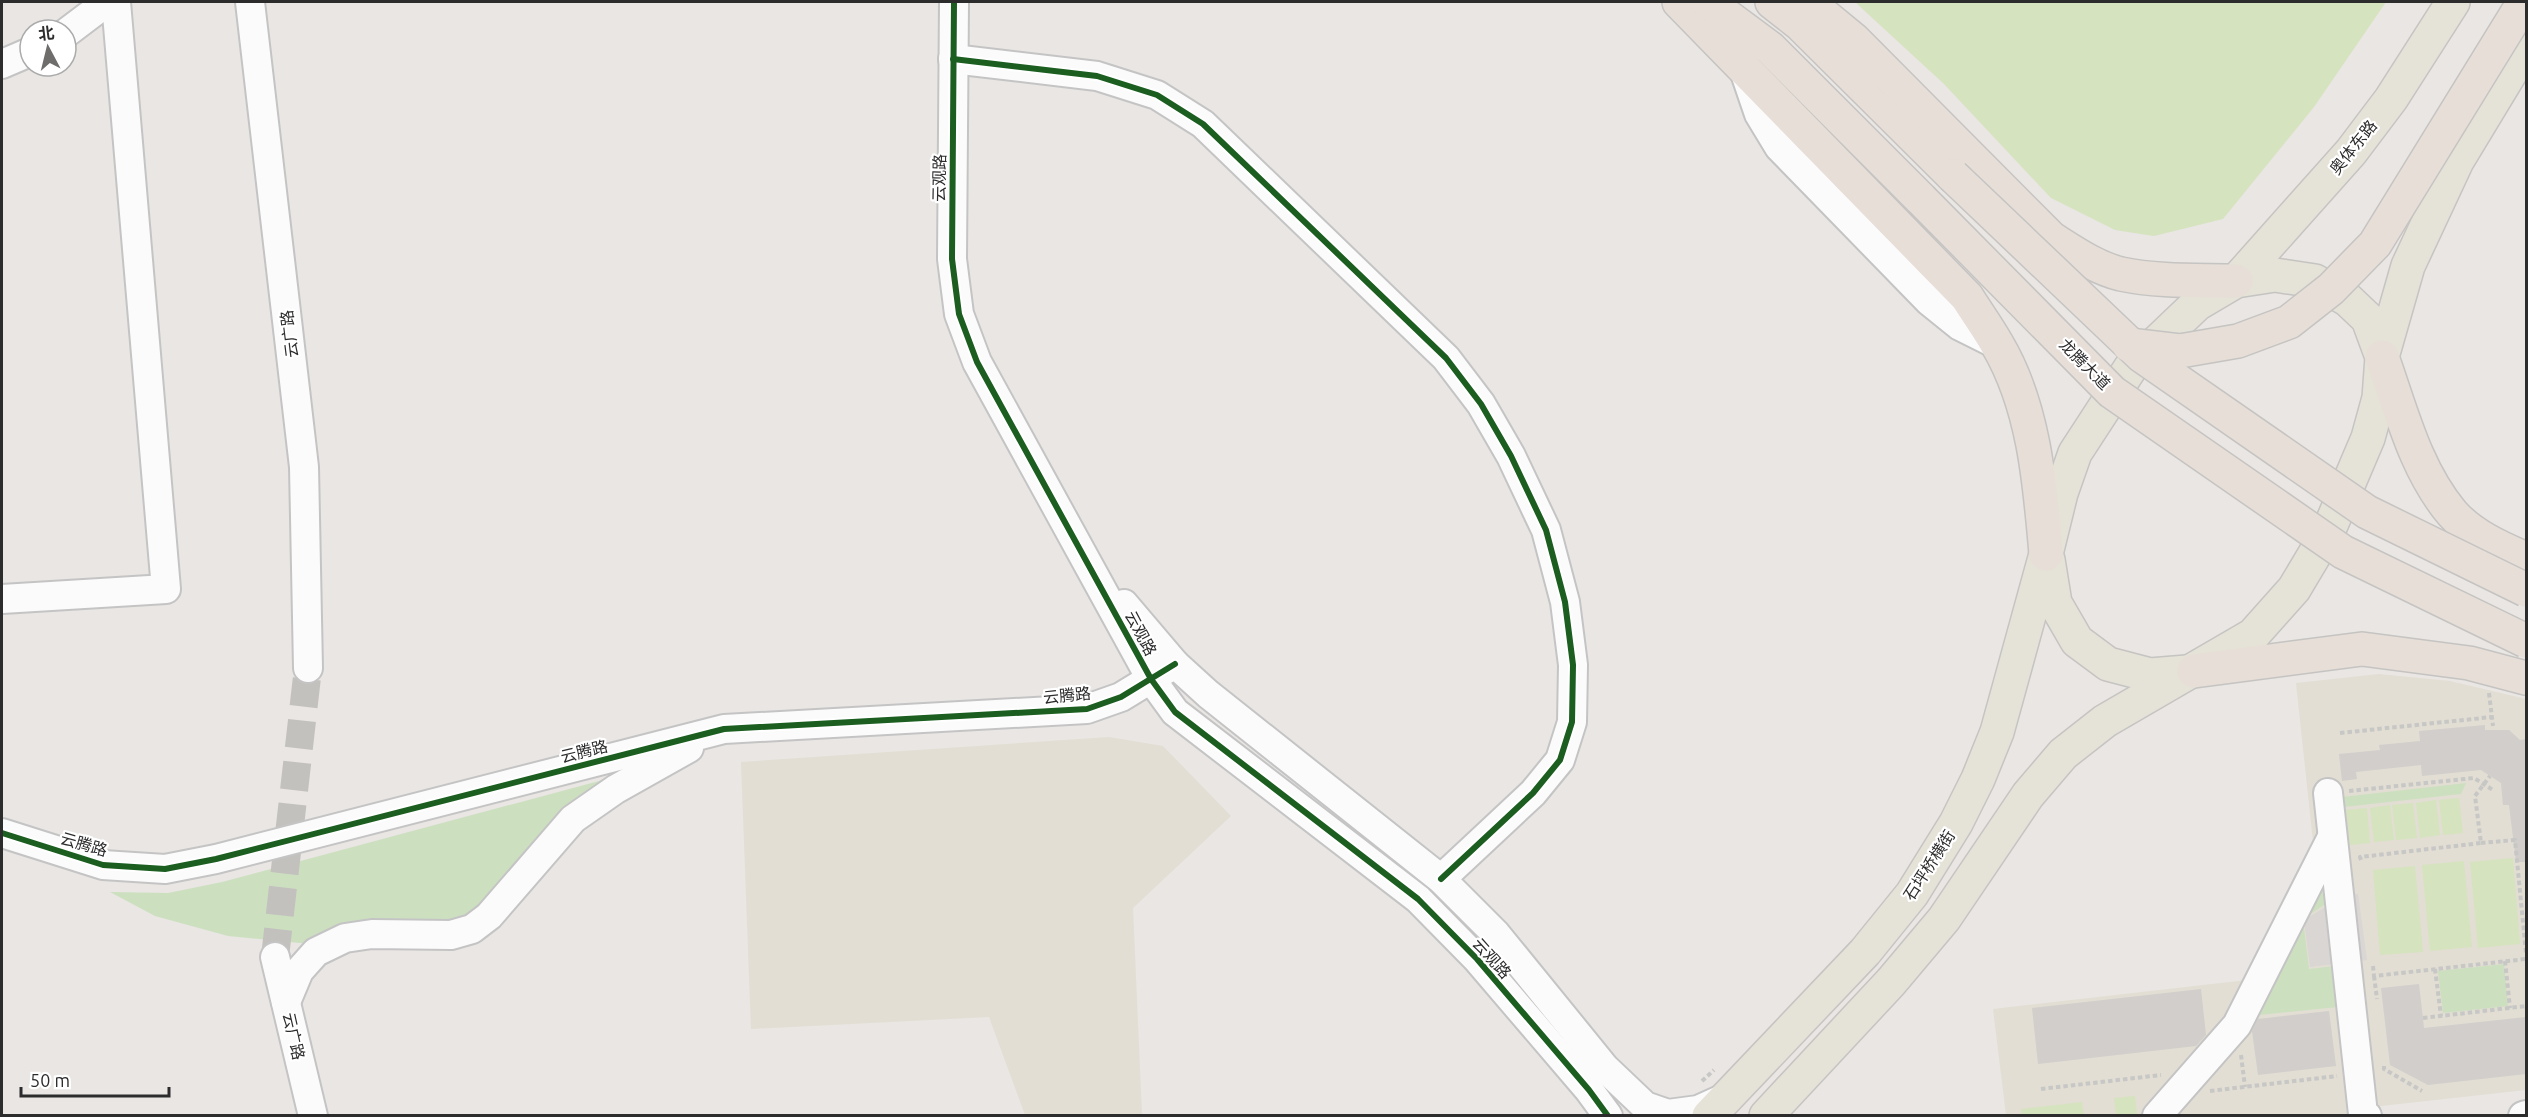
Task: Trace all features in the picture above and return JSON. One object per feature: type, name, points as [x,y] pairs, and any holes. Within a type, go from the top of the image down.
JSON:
[{"type":"highway","points":[[1678,2],[1967,297],[1998,345],[2019,392],[2040,475],[2046,554]]},
{"type":"highway","name":"龙腾大道","points":[[1708,2],[1770,48],[2112,392],[2343,552],[2526,641]]},
{"type":"highway","points":[[1773,2],[1800,24],[1953,176],[2142,356],[2367,512],[2526,590]]},
{"type":"highway","points":[[1808,2],[1854,40],[2052,238],[2084,260],[2119,273],[2157,279],[2236,281]]},
{"type":"highway","points":[[2041,320],[2094,340],[2180,351],[2238,341],[2289,322],[2331,290],[2375,244],[2524,2]]},
{"type":"highway","points":[[2382,357],[2415,450],[2431,483],[2453,514],[2478,535],[2526,559]]},
{"type":"highway","points":[[2194,671],[2362,649],[2469,663],[2526,678]]},
{"type":"main road","name":"奥体东路","points":[[2236,281],[2351,152],[2391,99],[2453,2]]},
{"type":"main road","points":[[1766,1116],[1891,982],[1944,919],[2028,795],[2063,754],[2105,720],[2194,671],[2253,635],[2294,589],[2328,532],[2368,438],[2379,398],[2382,357],[2408,266],[2457,161],[2526,47]]},
{"type":"main road","points":[[2236,281],[2275,275],[2315,281],[2348,300],[2368,319],[2382,357]]},
{"type":"main road","name":"石坪桥横街","points":[[1718,1094],[1865,952],[1912,894],[1956,823],[1978,779],[1997,732],[2061,493],[2075,453],[2131,367],[2197,304],[2236,281]]},
{"type":"main road","points":[[2046,554],[2055,603],[2077,641],[2108,664],[2150,675],[2194,671]]},
{"type":"street","points":[[78,24],[107,2]]},
{"type":"street","points":[[2,599],[166,590],[116,2]]},
{"type":"street","name":"云广路","points":[[250,2],[304,467],[308,668]]},
{"type":"street","name":"云观路","points":[[954,2],[952,259],[959,314],[977,362],[1151,679],[1175,712],[1418,899],[1476,959],[1589,1089],[1608,1116]]},
{"type":"street","points":[[2,64],[18,57]]},
{"type":"street","points":[[953,59],[1097,76],[1157,95],[1203,124],[1446,358],[1481,404],[1511,456],[1546,530],[1565,602],[1573,665],[1572,722],[1560,760],[1533,793],[1441,879]]},
{"type":"street","name":"云观路","points":[[1088,562],[1175,664],[1208,694],[1441,879],[1496,934],[1643,1111],[1668,1114],[1698,1110],[1718,1094]]},
{"type":"street","name":"云腾路","points":[[2,833],[104,865],[165,869],[228,856],[724,729],[1087,709],[1121,697],[1175,664]]},
{"type":"street","points":[[286,1002],[299,971],[316,952],[345,938],[372,934],[451,935],[472,929],[489,916],[573,819],[616,789],[724,729]]},
{"type":"street","points":[[2328,793],[2363,1114],[2367,1116]]},
{"type":"street","points":[[2157,1116],[2194,1071],[2237,1025],[2332,837]]},
{"type":"street","name":"云广路","points":[[275,957],[313,1116]]},
{"type":"path","points":[[2488,683],[2493,726]]},
{"type":"path","points":[[2340,733],[2492,717]]},
{"type":"path","points":[[2481,843],[2475,796],[2490,776]]},
{"type":"path","points":[[2328,793],[2474,778],[2493,790]]},
{"type":"path","points":[[2361,867],[2360,857],[2515,840],[2526,953]]},
{"type":"path","points":[[2372,957],[2377,999]]},
{"type":"path","points":[[2374,976],[2526,959]]},
{"type":"path","points":[[2505,962],[2510,1008]]},
{"type":"path","points":[[2435,969],[2441,1016]]},
{"type":"path","points":[[2423,1018],[2526,1006]]},
{"type":"path","points":[[2383,1058],[2384,1069],[2422,1090]]},
{"type":"path","points":[[2041,1089],[2194,1071]]},
{"type":"path","points":[[2245,1087],[2359,1074]]},
{"type":"path","points":[[1697,1086],[1718,1094]]},
{"type":"shaded area","points":[[2379,674],[2450,681],[2526,699],[2526,1090],[2354,1109],[2354,1116],[2006,1115],[1993,1009],[2256,979],[2315,860],[2296,683]]},
{"type":"shaded area","points":[[1109,737],[1163,746],[1231,816],[1133,908],[1142,1115],[1025,1115],[989,1017],[751,1029],[741,762]]},
{"type":"shaded area","points":[[2358,894],[2367,960],[2310,967],[2304,920],[2344,896]]},
{"type":"green space","points":[[1855,2],[2386,2],[2314,107],[2223,219],[2154,236],[2115,230],[2051,198],[1944,84]]},
{"type":"green space","points":[[614,777],[468,917],[449,922],[310,944],[228,936],[155,916],[110,892],[168,893],[222,882]]},
{"type":"green space","points":[[2466,783],[2461,794],[2344,807],[2352,883],[2343,884],[2333,798]]},
{"type":"green space","points":[[2459,798],[2463,833],[2443,835],[2439,800]]},
{"type":"green space","points":[[2436,800],[2440,835],[2420,838],[2416,803]]},
{"type":"green space","points":[[2413,803],[2417,838],[2396,840],[2392,805]]},
{"type":"green space","points":[[2390,805],[2394,840],[2374,842],[2370,808]]},
{"type":"green space","points":[[2367,808],[2370,843],[2350,845],[2346,810]]},
{"type":"green space","points":[[2331,852],[2336,897],[2303,919],[2309,969],[2343,965],[2348,1006],[2250,1016]]},
{"type":"green space","points":[[2513,858],[2520,944],[2478,948],[2470,862]]},
{"type":"green space","points":[[2464,861],[2472,947],[2430,951],[2422,865]]},
{"type":"green space","points":[[2415,866],[2423,952],[2380,955],[2373,870]]},
{"type":"green space","points":[[2504,964],[2508,1006],[2443,1013],[2438,971]]},
{"type":"green space","points":[[2135,1096],[2137,1115],[2116,1115],[2114,1098]]},
{"type":"green space","points":[[2082,1102],[2084,1115],[2022,1115],[2021,1109]]},
{"type":"building","points":[[2485,725],[2485,730],[2509,730],[2520,740],[2526,739],[2526,862],[2516,862],[2509,805],[2503,805],[2501,783],[2481,770],[2422,776],[2421,765],[2356,772],[2357,779],[2342,781],[2339,754],[2380,750],[2379,745],[2420,741],[2419,731]]},
{"type":"building","points":[[2419,984],[2424,1028],[2526,1017],[2526,1074],[2428,1085],[2390,1065],[2381,988]]},
{"type":"building","points":[[2201,989],[2206,1035],[2196,1046],[2038,1064],[2032,1008]]},
{"type":"building","points":[[2329,1011],[2336,1066],[2258,1075],[2252,1031],[2258,1019]]},
{"type":"tunnel","points":[[275,957],[308,668]]},
{"type":"cycle path","points":[[954,2],[952,259],[959,314],[977,362],[1151,679],[1175,712],[1418,899],[1477,959],[1589,1090],[1608,1116]]},
{"type":"cycle path","points":[[953,59],[1097,76],[1157,95],[1203,124],[1446,358],[1481,404],[1511,456],[1546,530],[1565,602],[1573,665],[1572,722],[1560,760],[1533,793],[1441,879]]},
{"type":"cycle path","points":[[2,833],[103,865],[165,869],[216,859],[724,729],[1087,709],[1121,697],[1175,664]]}]
